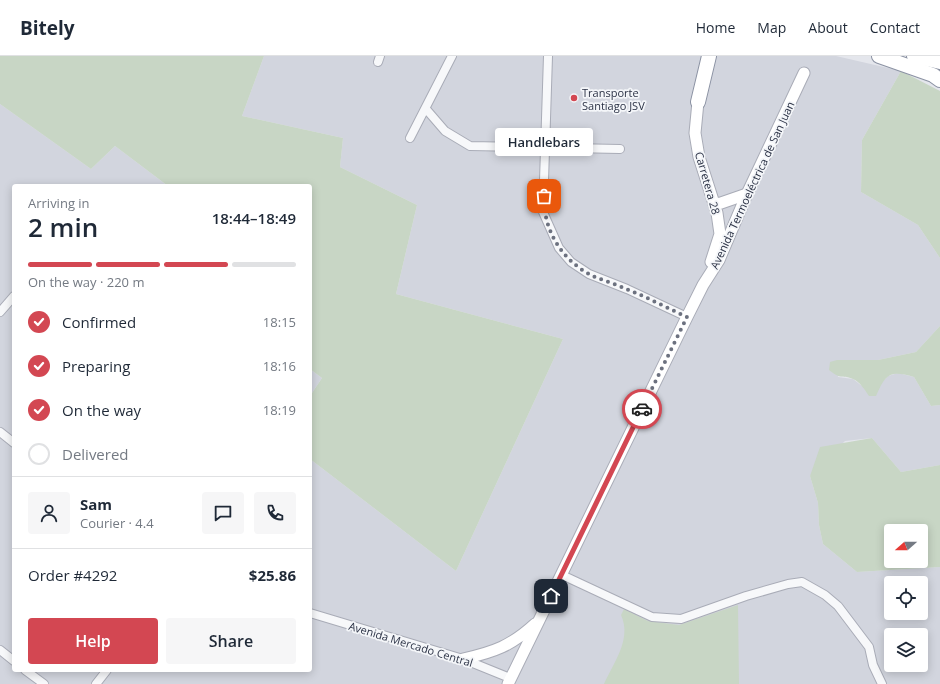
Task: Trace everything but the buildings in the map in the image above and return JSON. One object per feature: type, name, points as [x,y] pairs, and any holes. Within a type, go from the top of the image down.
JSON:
[{"type":"highway","points":[[698,102],[709,56]]},
{"type":"highway","points":[[879,56],[933,75],[940,80]]},
{"type":"highway","points":[[914,56],[940,62]]},
{"type":"street","points":[[410,138],[452,56]]},
{"type":"street","points":[[548,56],[543,212],[559,248],[571,262],[589,274],[687,317]]},
{"type":"street","name":"Avenida Termoeléctrica de San Juan","points":[[509,681],[687,317],[703,285],[719,260],[747,194],[804,73]]},
{"type":"street","name":"Carretera 28","points":[[698,102],[695,133],[699,157],[714,204],[720,234],[703,285]]},
{"type":"street","points":[[426,109],[445,131],[470,146],[620,149]]},
{"type":"street","points":[[714,204],[732,200],[747,194]]},
{"type":"street","points":[[0,312],[12,298]]},
{"type":"street","points":[[0,432],[12,441]]},
{"type":"street","points":[[562,575],[652,618],[681,619],[746,596],[788,584],[802,582],[825,595],[838,606],[870,647],[873,665],[882,684]]},
{"type":"street","name":"Avenida Mercado Central","points":[[312,614],[463,658],[509,681]]},
{"type":"street","points":[[463,658],[490,653],[505,647],[520,638],[541,618]]},
{"type":"street","points":[[0,650],[12,659]]},
{"type":"street","points":[[29,672],[44,684]]},
{"type":"street","points":[[96,684],[105,672]]},
{"type":"shaded area","points":[[264,56],[836,56],[901,71],[862,140],[861,192],[918,225],[940,258],[940,326],[916,352],[878,360],[837,360],[838,377],[853,379],[862,386],[882,382],[888,376],[898,373],[914,377],[931,406],[940,405],[940,465],[901,472],[872,438],[845,441],[810,476],[818,503],[819,525],[823,544],[857,572],[940,567],[940,684],[0,684],[0,104],[91,169],[115,146],[165,184],[12,184],[12,672],[312,672],[312,461],[456,571],[563,339],[396,294],[417,205],[340,167],[343,138],[242,116]]},
{"type":"shaded area","points":[[312,370],[322,378],[312,393]]},
{"type":"green space","points":[[0,56],[264,56],[242,116],[343,138],[340,167],[417,205],[396,294],[563,339],[456,571],[312,461],[312,393],[322,378],[312,370],[312,184],[165,184],[115,146],[91,169],[0,104]]},
{"type":"green space","points":[[901,71],[940,91],[940,258],[918,225],[861,192],[862,140]]},
{"type":"green space","points":[[940,326],[940,405],[931,406],[914,377],[899,374],[889,376],[886,378],[876,396],[869,396],[856,380],[837,375],[829,370],[830,362],[837,360],[878,360],[916,352]]},
{"type":"green space","points":[[872,438],[901,472],[940,465],[940,567],[928,568],[928,524],[884,524],[884,568],[923,568],[857,572],[823,544],[819,525],[818,503],[810,476],[820,447]]},
{"type":"green space","points":[[738,605],[739,684],[604,684],[617,659],[623,642],[624,624],[621,615],[624,609],[648,621],[679,625]]},
{"type":"way so far","points":[[544,196],[543,212],[549,228],[559,248],[571,262],[589,274],[687,317],[642,409]]},
{"type":"place","name":"Transporte Santiago JSV","points":[[574,98]]},
{"type":"place","name":"Handlebars","points":[[544,196]]},
{"type":"route","points":[[551,596],[642,409]]}]
